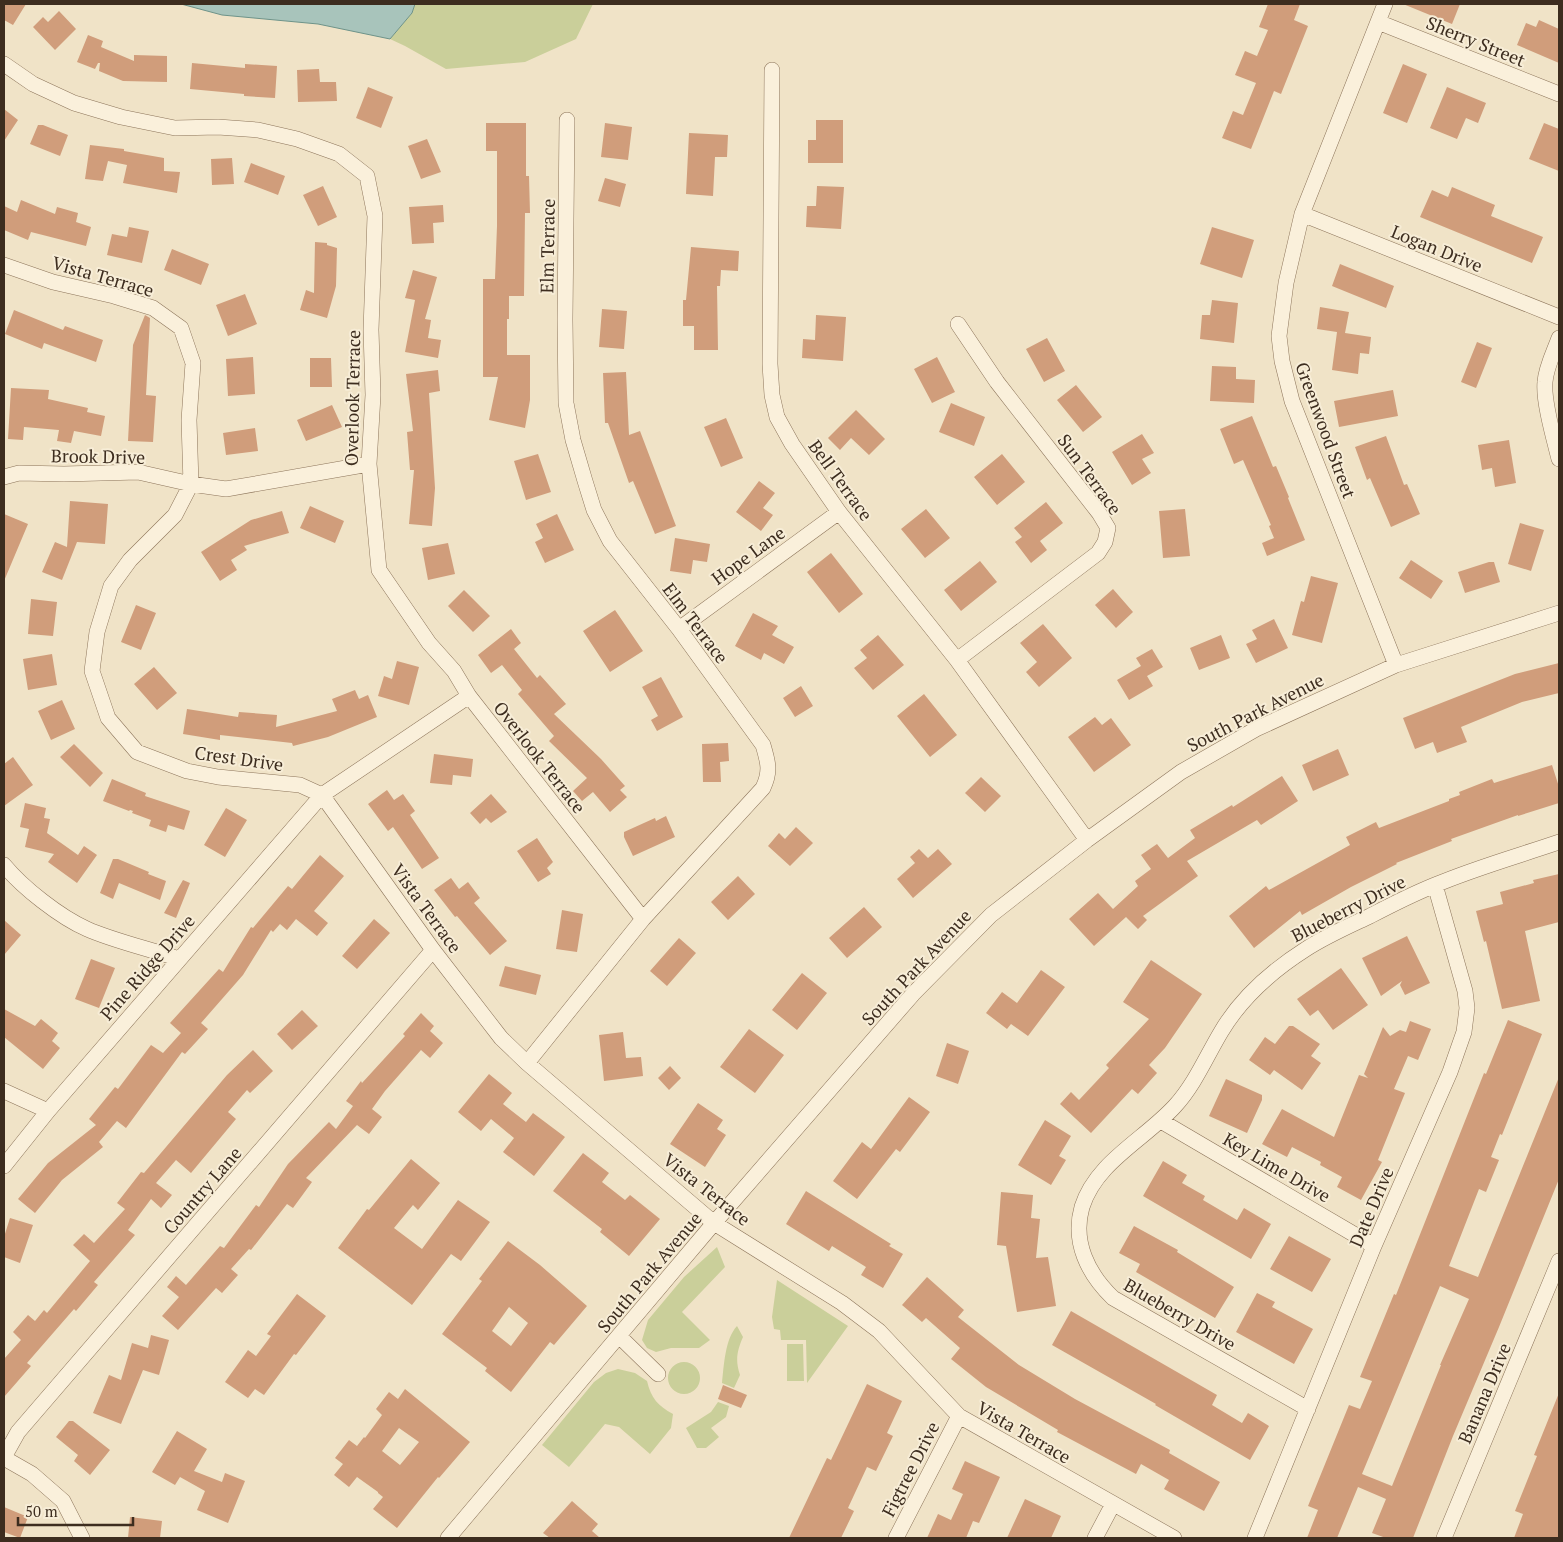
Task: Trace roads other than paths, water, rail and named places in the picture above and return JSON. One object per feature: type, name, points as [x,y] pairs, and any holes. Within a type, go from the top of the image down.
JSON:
[{"type":"street","name":"Greenwood Street","points":[[1386,4],[1302,214],[1282,309],[1279,336],[1282,361],[1292,401],[1396,665]]},
{"type":"street","name":"Sherry Street","points":[[1378,22],[1559,94]]},
{"type":"street","name":"Overlook Terrace","points":[[4,64],[33,84],[74,103],[120,117],[175,128],[218,127],[258,130],[297,139],[339,154],[367,176],[375,216],[371,330],[373,395],[369,464],[379,570],[429,643],[454,671],[469,696],[643,919]]},
{"type":"street","name":"Bell Terrace","points":[[772,70],[770,354],[772,395],[777,417],[792,444],[839,512],[957,660],[1087,840]]},
{"type":"street","name":"Elm Terrace","points":[[527,1063],[643,919],[763,788],[768,776],[768,760],[763,745],[679,629],[610,540],[594,510],[573,440],[566,403],[567,120]]},
{"type":"street","name":"Logan Drive","points":[[1302,214],[1559,317]]},
{"type":"street","name":"Vista Terrace","points":[[4,265],[53,282],[114,296],[153,308],[181,328],[193,363],[189,420],[191,484]]},
{"type":"street","name":"Sun Terrace","points":[[957,660],[1098,553],[1105,542],[1108,528],[1099,513],[997,382],[958,324]]},
{"type":"street","points":[[1559,338],[1546,373],[1544,385],[1559,459]]},
{"type":"street","points":[[191,484],[226,489],[369,464]]},
{"type":"street","name":"Brook Drive","points":[[4,477],[19,473],[138,472],[191,484]]},
{"type":"street","name":"Crest Drive","points":[[191,484],[174,515],[130,560],[110,586],[97,632],[92,671],[108,718],[137,752],[188,771],[218,777],[300,785],[322,795]]},
{"type":"street","name":"Hope Lane","points":[[679,629],[839,512]]},
{"type":"street","name":"South Park Avenue","points":[[448,1538],[714,1223],[913,994],[990,916],[1087,840],[1180,772],[1256,729],[1396,665],[1559,613]]},
{"type":"street","points":[[322,795],[469,696]]},
{"type":"street","name":"Vista Terrace","points":[[322,795],[433,950],[501,1038],[527,1063],[714,1223],[842,1303],[879,1331],[958,1416],[1174,1538]]},
{"type":"street","name":"Pine Ridge Drive","points":[[4,1166],[48,1111],[322,795]]},
{"type":"street","name":"Blueberry Drive","points":[[1308,1409],[1125,1306],[1102,1288],[1089,1267],[1078,1234],[1082,1208],[1090,1186],[1108,1165],[1161,1121],[1176,1104],[1192,1084],[1231,1018],[1255,990],[1277,970],[1308,947],[1435,885],[1559,842]]},
{"type":"street","points":[[4,865],[48,906],[86,928],[179,959]]},
{"type":"street","name":"Date Drive","points":[[1254,1538],[1374,1246],[1450,1072],[1464,1032],[1467,1008],[1465,991],[1435,885]]},
{"type":"street","name":"Country Lane","points":[[4,1458],[18,1432],[433,950]]},
{"type":"street","points":[[4,1091],[48,1111]]},
{"type":"street","name":"Key Lime Drive","points":[[1161,1121],[1374,1246]]},
{"type":"street","name":"Banana Drive","points":[[1444,1538],[1559,1261]]},
{"type":"street","points":[[619,1336],[658,1374]]},
{"type":"street","name":"Figtree Drive","points":[[896,1538],[958,1416]]},
{"type":"street","points":[[4,1458],[32,1474],[63,1501],[82,1538]]},
{"type":"street","points":[[1095,1538],[1113,1504]]},
{"type":"water","points":[[181,4],[415,4],[412,13],[390,39],[318,24],[222,15]]}]
